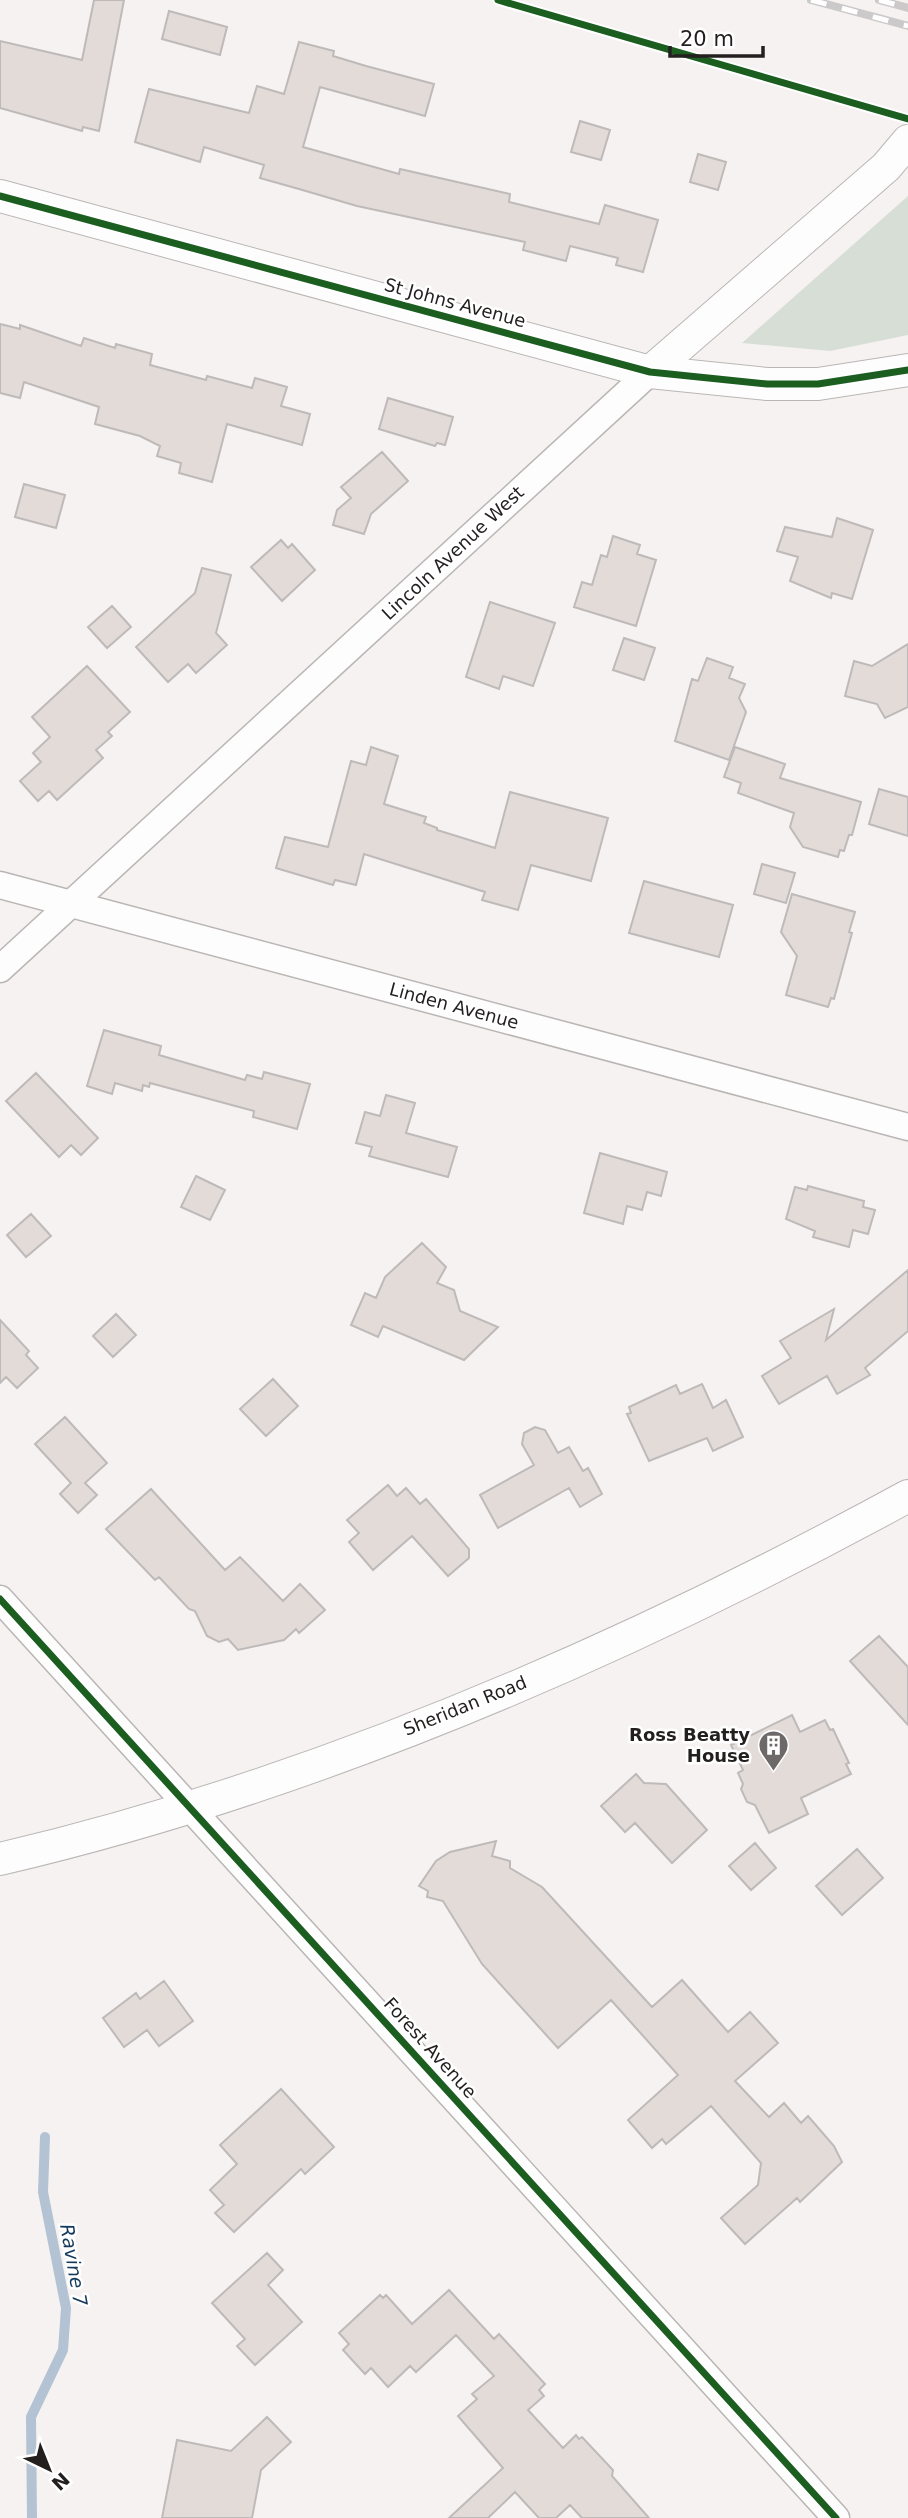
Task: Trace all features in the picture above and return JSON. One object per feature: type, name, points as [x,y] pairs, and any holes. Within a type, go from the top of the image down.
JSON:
[{"type":"street","name":"Lincoln Avenue West","points":[[0,969],[650,372],[886,167],[908,141]]},
{"type":"street","name":"St Johns Avenue","points":[[0,196],[650,372],[766,384],[818,384],[908,370]]},
{"type":"street","name":"Linden Avenue","points":[[0,885],[908,1127]]},
{"type":"street","name":"Sheridan Road","points":[[0,1859],[191,1808],[395,1734],[569,1664],[690,1610],[908,1496]]},
{"type":"street","name":"Forest Avenue","points":[[0,1599],[836,2518]]},
{"type":"shaded area","points":[[908,196],[908,335],[830,351],[742,343]]},
{"type":"building","points":[[94,0],[124,0],[99,131],[83,127],[82,131],[0,108],[0,41],[82,60]]},
{"type":"building","points":[[169,11],[227,27],[220,55],[162,39]]},
{"type":"building","points":[[299,42],[334,51],[333,56],[434,84],[425,116],[320,87],[303,147],[399,174],[400,169],[510,194],[509,202],[599,224],[605,205],[658,220],[643,272],[616,265],[618,258],[570,246],[566,261],[523,250],[525,242],[357,206],[260,178],[264,165],[204,147],[200,162],[135,142],[149,89],[249,113],[257,86],[284,94]]},
{"type":"building","points":[[580,121],[610,130],[601,160],[571,152]]},
{"type":"building","points":[[698,154],[726,162],[718,190],[690,182]]},
{"type":"building","points":[[0,324],[20,329],[20,325],[81,346],[84,338],[115,348],[116,344],[152,354],[150,365],[206,380],[207,376],[252,388],[255,378],[287,387],[281,406],[310,414],[302,445],[227,424],[212,482],[179,473],[181,463],[157,456],[160,446],[140,436],[95,424],[99,407],[24,382],[20,398],[0,393]]},
{"type":"building","points":[[388,398],[453,417],[445,445],[437,443],[435,446],[379,429]]},
{"type":"building","points":[[382,452],[408,481],[371,514],[364,534],[333,525],[337,510],[351,498],[341,487]]},
{"type":"building","points":[[24,484],[65,495],[56,528],[15,517]]},
{"type":"building","points":[[837,518],[873,530],[852,599],[832,593],[831,598],[790,581],[798,557],[777,551],[785,527],[832,537]]},
{"type":"building","points":[[613,536],[640,545],[637,554],[656,560],[636,626],[574,607],[582,582],[592,585],[601,555],[607,557]]},
{"type":"building","points":[[281,540],[288,548],[292,544],[315,570],[282,601],[251,567]]},
{"type":"building","points":[[202,568],[231,575],[216,633],[227,645],[196,673],[188,664],[168,682],[136,647],[195,593]]},
{"type":"building","points":[[490,602],[555,623],[533,686],[503,676],[499,689],[466,677]]},
{"type":"building","points":[[112,606],[131,627],[107,648],[88,627]]},
{"type":"building","points":[[624,638],[655,648],[644,680],[613,670]]},
{"type":"building","points":[[908,644],[908,707],[885,718],[877,704],[845,696],[854,661],[872,666]]},
{"type":"building","points":[[707,658],[733,667],[729,678],[745,684],[739,698],[746,712],[729,760],[675,741],[692,679],[698,681]]},
{"type":"building","points":[[87,666],[130,712],[108,732],[112,736],[96,750],[103,758],[57,800],[49,791],[38,801],[20,781],[41,762],[33,753],[50,737],[32,717]]},
{"type":"building","points":[[371,747],[398,756],[384,804],[426,817],[424,823],[437,830],[495,848],[510,792],[608,818],[591,881],[531,865],[518,910],[482,900],[485,892],[364,854],[356,885],[335,880],[333,885],[276,868],[285,837],[328,847],[351,761],[366,765]]},
{"type":"building","points":[[735,747],[785,764],[780,778],[861,802],[852,835],[849,835],[844,851],[840,850],[838,857],[803,847],[790,827],[794,813],[738,793],[741,783],[724,777]]},
{"type":"building","points":[[879,789],[908,797],[908,836],[869,824]]},
{"type":"building","points":[[762,864],[795,873],[786,903],[754,894]]},
{"type":"building","points":[[644,881],[733,905],[719,957],[629,933]]},
{"type":"building","points":[[792,894],[855,912],[834,999],[831,998],[828,1007],[786,995],[797,956],[781,932]]},
{"type":"building","points":[[104,1030],[161,1046],[159,1055],[245,1080],[247,1075],[262,1079],[264,1072],[310,1084],[297,1129],[253,1117],[254,1111],[150,1083],[149,1087],[143,1085],[142,1091],[115,1083],[112,1094],[87,1086]]},
{"type":"building","points":[[36,1073],[98,1138],[81,1155],[71,1145],[59,1157],[6,1101]]},
{"type":"building","points":[[386,1095],[415,1103],[406,1133],[457,1147],[448,1177],[369,1156],[372,1147],[356,1143],[365,1112],[380,1116]]},
{"type":"building","points":[[600,1153],[667,1172],[661,1196],[647,1192],[642,1210],[627,1206],[623,1224],[584,1213]]},
{"type":"building","points":[[196,1176],[225,1190],[210,1220],[181,1207]]},
{"type":"building","points":[[808,1186],[864,1201],[863,1207],[875,1210],[868,1234],[853,1230],[849,1247],[813,1237],[815,1231],[786,1219],[795,1187],[807,1190]]},
{"type":"building","points":[[31,1214],[51,1236],[26,1257],[7,1235]]},
{"type":"building","points":[[422,1243],[446,1267],[437,1283],[454,1290],[460,1311],[498,1327],[464,1360],[383,1326],[378,1337],[351,1325],[365,1293],[376,1298],[385,1277]]},
{"type":"building","points":[[908,1270],[908,1331],[865,1368],[870,1375],[837,1394],[827,1376],[779,1404],[762,1376],[791,1358],[780,1341],[834,1309],[826,1340]]},
{"type":"building","points":[[116,1314],[136,1335],[113,1357],[93,1336]]},
{"type":"building","points":[[0,1320],[29,1351],[26,1355],[38,1368],[17,1388],[6,1377],[0,1383]]},
{"type":"building","points":[[273,1379],[298,1406],[266,1436],[240,1409]]},
{"type":"building","points":[[702,1384],[713,1408],[726,1400],[743,1437],[713,1451],[707,1438],[649,1461],[627,1414],[631,1413],[629,1407],[676,1385],[680,1394]]},
{"type":"building","points":[[65,1417],[107,1463],[85,1483],[97,1495],[78,1513],[60,1494],[71,1483],[35,1444]]},
{"type":"building","points":[[535,1427],[545,1430],[558,1453],[569,1447],[583,1471],[588,1468],[602,1494],[580,1507],[569,1488],[498,1528],[480,1495],[534,1465],[522,1444],[524,1433]]},
{"type":"building","points":[[388,1485],[397,1496],[406,1488],[420,1504],[426,1499],[469,1549],[469,1558],[448,1576],[412,1536],[373,1570],[349,1542],[359,1533],[347,1520]]},
{"type":"building","points":[[151,1489],[225,1570],[240,1557],[283,1601],[300,1584],[325,1610],[299,1633],[296,1629],[284,1640],[238,1650],[228,1639],[219,1642],[207,1636],[195,1611],[189,1609],[159,1577],[155,1580],[106,1529]]},
{"type":"building","points":[[879,1636],[908,1667],[908,1725],[850,1661]]},
{"type":"building","name":"Ross Beatty House","points":[[792,1715],[800,1732],[825,1720],[830,1730],[833,1729],[849,1763],[846,1764],[851,1774],[801,1798],[808,1814],[769,1833],[755,1805],[747,1802],[741,1789],[743,1784],[738,1773],[743,1770],[731,1745]]},
{"type":"building","points":[[636,1774],[644,1783],[666,1784],[707,1830],[672,1863],[635,1823],[625,1832],[601,1806]]},
{"type":"building","points":[[496,1841],[492,1856],[510,1861],[510,1868],[542,1887],[652,2007],[682,1980],[728,2032],[750,2012],[778,2043],[735,2081],[769,2117],[784,2103],[801,2123],[808,2116],[834,2146],[842,2162],[800,2202],[797,2198],[745,2244],[721,2218],[758,2185],[761,2163],[711,2106],[666,2144],[662,2139],[652,2148],[628,2120],[678,2075],[611,2000],[558,2048],[482,1964],[443,1901],[427,1897],[428,1891],[419,1886],[436,1861],[450,1852]]},
{"type":"building","points":[[755,1843],[776,1868],[751,1890],[729,1866]]},
{"type":"building","points":[[857,1849],[883,1878],[842,1915],[816,1886]]},
{"type":"building","points":[[164,1981],[193,2021],[159,2046],[147,2030],[124,2047],[103,2018],[136,1993],[140,1999]]},
{"type":"building","points":[[281,2089],[334,2147],[305,2174],[301,2169],[234,2232],[215,2213],[224,2205],[210,2190],[237,2164],[220,2145]]},
{"type":"building","points":[[267,2253],[283,2270],[268,2285],[302,2322],[255,2365],[237,2346],[245,2339],[212,2303]]},
{"type":"building","points":[[449,2290],[494,2339],[499,2334],[545,2384],[539,2390],[544,2396],[528,2410],[563,2448],[576,2435],[579,2439],[582,2437],[613,2470],[612,2476],[649,2518],[582,2518],[570,2505],[556,2518],[539,2518],[515,2492],[488,2518],[449,2518],[503,2468],[458,2416],[477,2399],[472,2394],[494,2376],[456,2335],[416,2372],[410,2366],[388,2387],[371,2368],[365,2374],[343,2350],[349,2344],[339,2333],[380,2295],[383,2298],[386,2295],[412,2324]]},
{"type":"building","points":[[267,2417],[291,2442],[261,2470],[252,2518],[162,2518],[177,2440],[231,2451]]},
{"type":"waterway","name":"Ravine 7","points":[[32,2518],[31,2417],[63,2350],[66,2308],[43,2192],[45,2137]]},
{"type":"railway","points":[[811,0],[908,26]]},
{"type":"railway","points":[[879,0],[908,8]]},
{"type":"cycle path","points":[[498,0],[908,119]]},
{"type":"cycle path","points":[[0,196],[650,372],[767,384],[818,384],[908,370]]},
{"type":"cycle path","points":[[0,1599],[836,2518]]},
{"type":"place","name":"Ross Beatty House","points":[[773,1772]]}]
